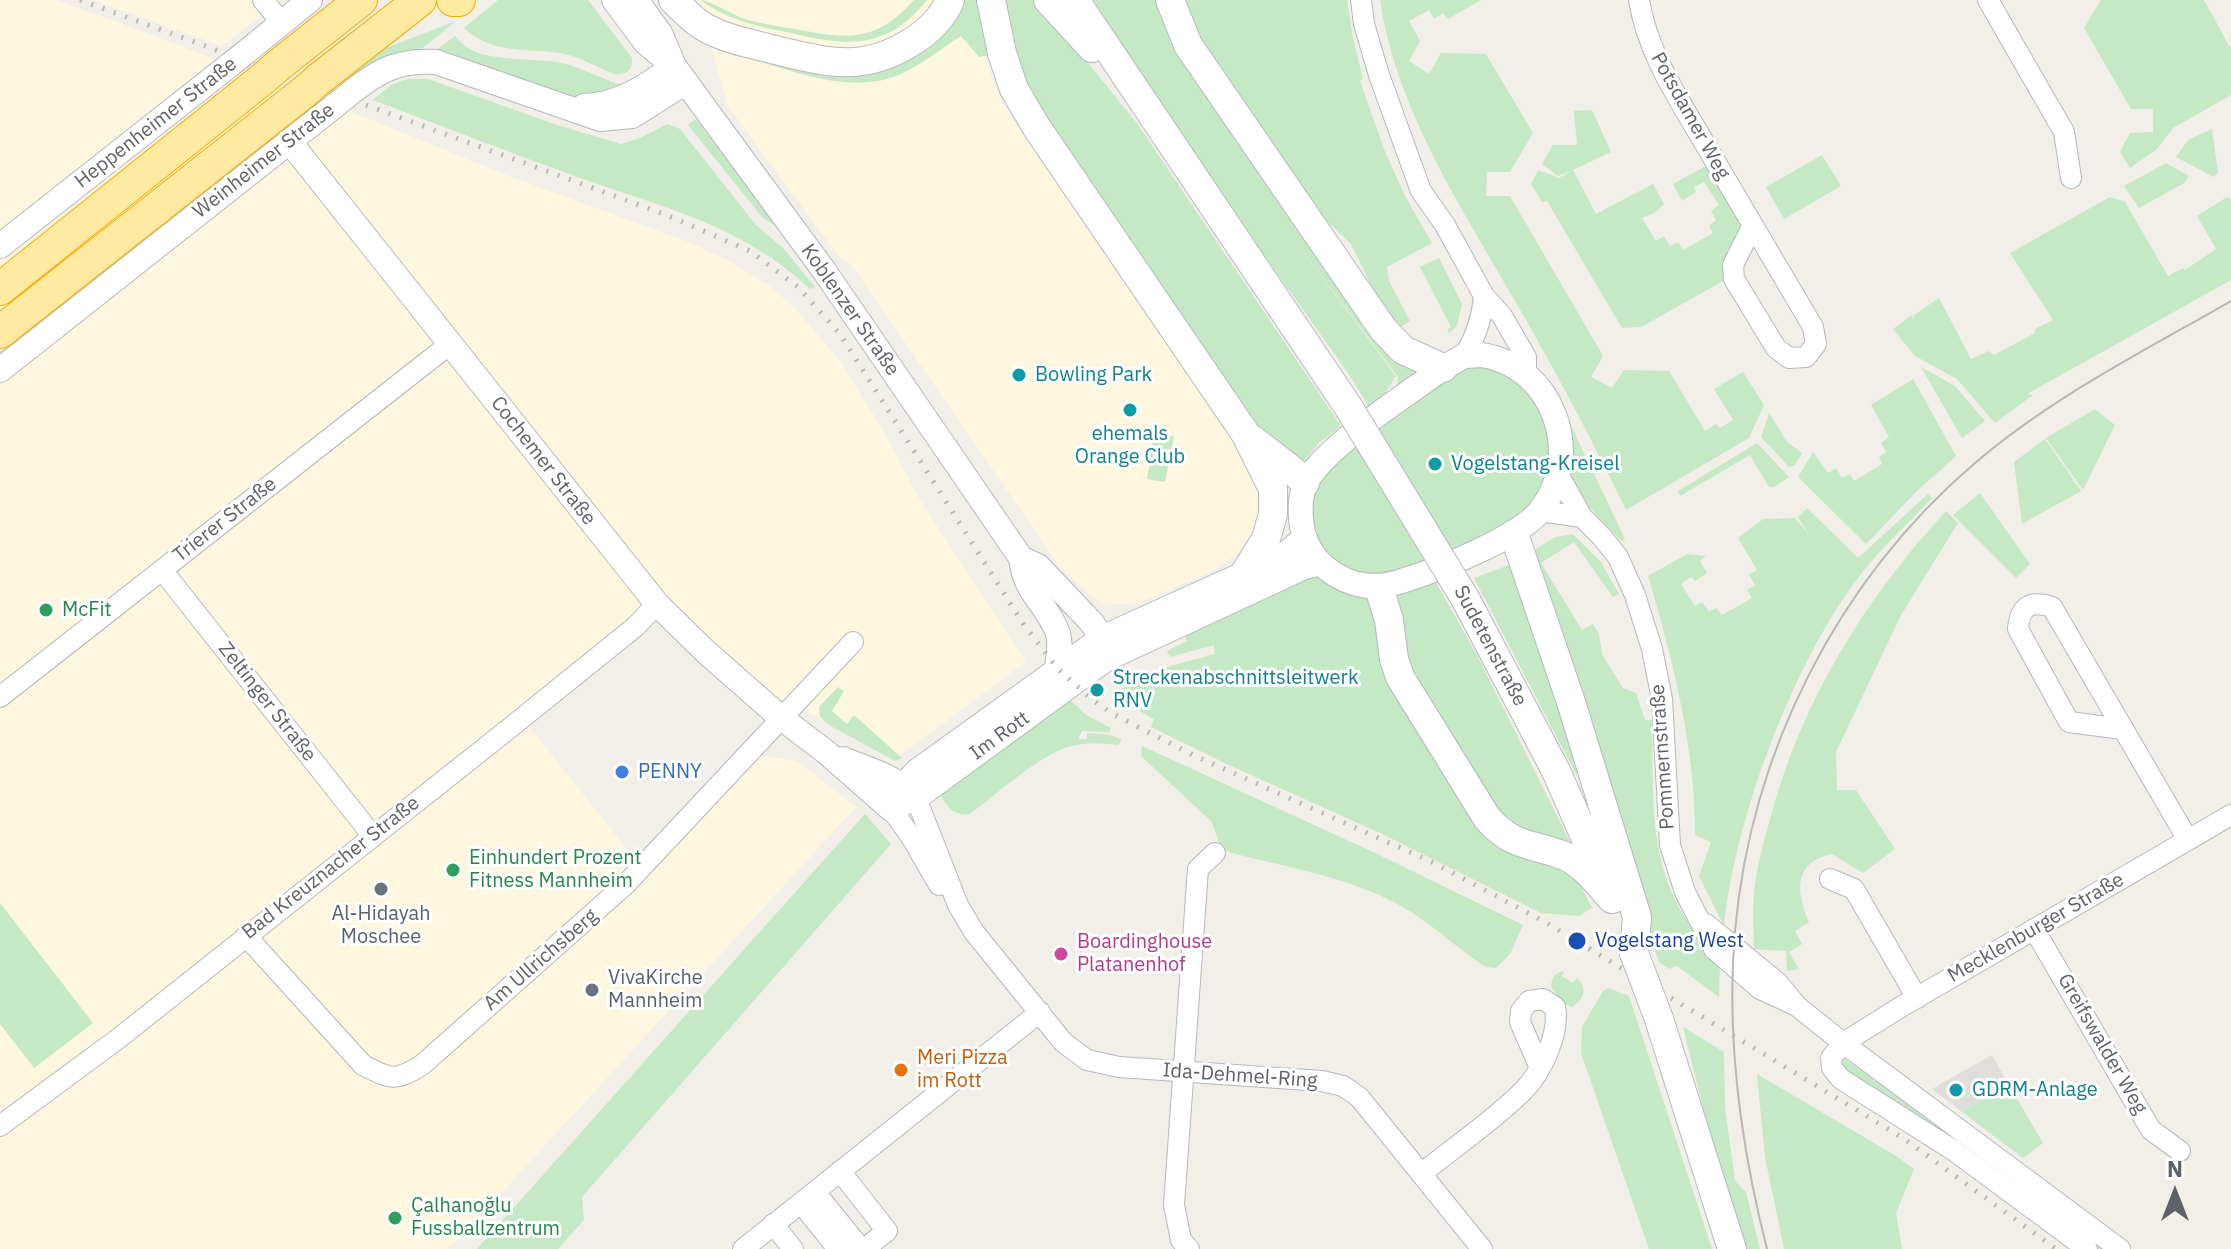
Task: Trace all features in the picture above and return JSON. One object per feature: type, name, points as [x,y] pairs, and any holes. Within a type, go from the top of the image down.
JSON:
[{"type":"highway","points":[[0,289],[256,64],[361,0]]},
{"type":"highway","points":[[0,332],[328,91],[420,0]]},
{"type":"main road","points":[[673,0],[705,27],[740,41],[823,61],[858,63],[892,54],[923,34],[950,0]]},
{"type":"main road","points":[[991,0],[1014,89],[1037,128],[1245,433],[1273,489],[1273,514],[1266,539],[1246,571]]},
{"type":"main road","name":"Sudetenstraße","points":[[1048,0],[1139,98]]},
{"type":"main road","name":"Sudetenstraße","points":[[1075,0],[1349,408],[1466,600],[1556,771],[1612,899],[1659,1019],[1732,1249]]},
{"type":"main road","points":[[1173,3],[1188,45],[1383,329],[1403,350],[1454,362]]},
{"type":"main road","points":[[1245,433],[1305,483]]},
{"type":"main road","points":[[1514,534],[1571,702],[1637,917],[1634,953]]},
{"type":"main road","points":[[1379,588],[1400,677],[1487,818],[1501,834],[1516,842],[1567,857],[1583,867],[1612,899]]},
{"type":"street","points":[[263,0],[282,23]]},
{"type":"street","name":"Heppenheimer Straße","points":[[0,246],[256,64],[282,23],[310,0]]},
{"type":"street","name":"Koblenzer Straße","points":[[614,0],[646,43],[680,74]]},
{"type":"street","name":"Koblenzer Straße","points":[[636,0],[660,33],[680,74],[825,272],[1022,564],[1027,585],[1057,629],[1060,642],[1057,668]]},
{"type":"street","points":[[1361,0],[1364,24],[1379,75],[1410,155],[1432,185],[1445,225],[1484,296],[1502,316],[1526,357],[1526,373]]},
{"type":"street","name":"Potsdamer Weg","points":[[1639,0],[1654,53],[1752,227],[1813,327],[1816,344],[1806,357],[1789,358],[1776,348],[1734,279],[1733,265],[1752,227]]},
{"type":"street","points":[[1988,0],[2064,132],[2071,178]]},
{"type":"street","name":"Weinheimer Straße","points":[[0,370],[289,141],[328,91],[391,66],[414,61],[436,62],[560,107],[599,106],[626,98],[680,74]]},
{"type":"street","name":"Cochemer Straße","points":[[289,141],[657,604],[780,717],[826,752],[891,809]]},
{"type":"street","points":[[1454,362],[1482,355],[1498,357],[1526,373],[1547,397],[1554,413],[1560,451],[1549,492],[1514,534],[1407,580],[1379,588],[1358,586],[1338,577],[1320,563],[1304,538],[1301,502],[1305,483],[1327,454],[1454,362],[1475,339],[1484,296]]},
{"type":"street","name":"Trierer Straße","points":[[0,697],[450,344]]},
{"type":"street","points":[[1549,492],[1582,517]]},
{"type":"street","name":"Pommernstraße","points":[[1549,492],[1602,537],[1618,557],[1635,595],[1652,649],[1662,699],[1670,845],[1685,892],[1714,949],[1766,993],[1797,1006],[2120,1249]]},
{"type":"street","points":[[1099,648],[1246,571],[1283,556],[1304,538]]},
{"type":"street","points":[[1099,648],[1320,563]]},
{"type":"street","name":"Koblenzer Straße","points":[[1022,564],[1038,566],[1092,623],[1099,648]]},
{"type":"street","name":"Zeltinger Straße","points":[[162,570],[372,835]]},
{"type":"street","points":[[2123,729],[2069,722],[2018,629],[2019,616],[2027,607],[2039,603],[2052,607],[2188,840]]},
{"type":"street","name":"Bad Kreuznacher Straße","points":[[0,1126],[119,1038],[635,627],[657,604]]},
{"type":"street","name":"Am Ullrichsberg","points":[[246,936],[363,1065],[383,1075],[403,1077],[422,1065],[626,884],[853,642]]},
{"type":"street","name":"Im Rott","points":[[910,792],[917,771],[1057,668],[1099,648]]},
{"type":"street","name":"Im Rott","points":[[891,809],[1099,648]]},
{"type":"street","name":"Cochemer Straße","points":[[826,752],[883,775],[910,792]]},
{"type":"street","name":"Ida-Dehmel-Ring","points":[[910,792],[958,905],[974,932],[1063,1042],[1087,1060],[1119,1067],[1322,1081],[1343,1086],[1359,1097],[1482,1249]]},
{"type":"street","name":"Ida-Dehmel-Ring","points":[[891,809],[910,835],[942,891],[958,905]]},
{"type":"street","name":"Mecklenburger Straße","points":[[1843,1043],[2231,815]]},
{"type":"street","points":[[1180,1246],[1174,1205],[1198,869],[1215,853]]},
{"type":"street","points":[[1830,879],[1854,889],[1917,998]]},
{"type":"street","name":"Greifswalder Weg","points":[[2034,929],[2151,1130],[2180,1151]]},
{"type":"street","points":[[743,1249],[1040,1012]]},
{"type":"street","points":[[1843,1043],[1831,1058],[1835,1073],[1841,1079],[1953,1150],[2087,1249]]},
{"type":"street","points":[[1421,1174],[1525,1089],[1540,1068]]},
{"type":"street","points":[[808,1197],[863,1249],[887,1231],[840,1171]]},
{"type":"street","points":[[808,1197],[838,1249]]},
{"type":"street","points":[[773,1224],[793,1249]]},
{"type":"shaded area","points":[[0,0],[56,0],[136,29],[506,175],[691,243],[767,284],[794,307],[840,361],[883,430],[920,500],[1026,662],[895,759],[764,689],[666,601],[517,711],[649,874],[760,755],[797,761],[856,807],[447,1249],[0,1249]]},
{"type":"shaded area","points":[[93,0],[281,0],[222,46]]},
{"type":"shaded area","points":[[692,0],[964,0],[1001,102],[1246,461],[1260,492],[1256,530],[1236,555],[1209,573],[1138,603],[1107,605],[1089,594],[1058,564],[853,267],[837,254],[728,106],[701,12]]},
{"type":"shaded area","points":[[1992,1055],[2009,1085],[1962,1112],[1932,1089]]},
{"type":"green space","points":[[498,0],[588,0],[632,58],[630,69],[614,74],[567,54],[497,46],[464,28]]},
{"type":"green space","points":[[658,0],[665,0],[844,71],[961,0],[983,0],[995,54],[979,57],[961,36],[897,76],[871,82],[839,82],[807,76],[720,50],[686,28]]},
{"type":"green space","points":[[700,0],[757,22],[845,36],[873,31],[887,24],[914,0],[927,0],[894,30],[878,37],[842,42],[749,23],[719,12]]},
{"type":"green space","points":[[997,0],[1037,0],[1136,122],[1341,426],[1319,443],[1299,467],[1260,439],[1030,106]]},
{"type":"green space","points":[[1083,0],[1159,0],[1429,370],[1396,394],[1398,377],[1262,197],[1396,376],[1385,393],[1368,405]]},
{"type":"green space","points":[[1185,0],[1347,0],[1363,79],[1360,81],[1404,194],[1432,243],[1387,267],[1389,281],[1410,321],[1399,328],[1383,309],[1351,244],[1305,200],[1197,45]]},
{"type":"green space","points":[[1380,0],[1481,0],[1448,19],[1443,13],[1434,19],[1429,10],[1409,21],[1420,41],[1409,61],[1429,74],[1441,53],[1486,54],[1533,133],[1510,172],[1487,172],[1486,196],[1510,196],[1603,356],[1591,377],[1612,388],[1624,370],[1669,371],[1705,431],[1716,424],[1720,428],[1733,420],[1714,389],[1743,372],[1764,405],[1749,438],[1626,510],[1554,371],[1430,150],[1399,76]]},
{"type":"green space","points":[[2101,0],[2204,0],[2231,49],[2231,95],[2173,128],[2157,149],[2130,168],[2120,152],[2130,133],[2153,132],[2153,109],[2131,109],[2084,28]]},
{"type":"green space","points":[[456,21],[419,51],[393,54],[374,63],[343,87],[337,85],[378,51]]},
{"type":"green space","points":[[455,36],[465,46],[491,56],[553,61],[618,84],[627,82],[593,99],[568,97],[436,50]]},
{"type":"green space","points":[[407,79],[428,79],[557,125],[621,144],[667,124],[680,129],[756,225],[784,249],[815,287],[810,289],[757,249],[701,221],[373,100],[391,85]]},
{"type":"green space","points":[[320,97],[327,100],[0,359],[0,351]]},
{"type":"green space","points":[[1592,110],[1611,152],[1573,170],[1596,214],[1653,184],[1664,204],[1642,218],[1656,241],[1664,236],[1670,246],[1678,242],[1683,250],[1713,233],[1709,226],[1716,220],[1711,211],[1719,205],[1704,182],[1694,187],[1696,192],[1682,201],[1673,184],[1706,166],[1741,225],[1726,262],[1725,280],[1641,327],[1622,328],[1547,201],[1542,202],[1531,184],[1538,170],[1559,178],[1571,171],[1558,176],[1542,164],[1553,145],[1577,145],[1574,111]]},
{"type":"green space","points":[[696,119],[778,228],[762,217],[688,125]]},
{"type":"green space","points":[[2212,129],[2218,173],[2214,177],[2176,157],[2188,140]]},
{"type":"green space","points":[[1822,155],[1841,186],[1784,219],[1766,187]]},
{"type":"green space","points":[[2166,163],[2189,176],[2184,183],[2139,208],[2124,186]]},
{"type":"green space","points":[[2110,197],[2125,202],[2168,276],[2183,268],[2185,270],[2216,249],[2197,216],[2227,197],[2231,199],[2231,280],[2027,394],[2033,395],[1995,423],[1957,379],[1915,356],[1893,329],[1912,315],[1914,321],[1914,315],[1939,298],[1971,359],[1989,351],[1994,355],[2035,333],[2035,329],[2053,320],[2010,253]]},
{"type":"green space","points":[[1439,258],[1462,304],[1457,326],[1449,333],[1447,330],[1451,327],[1420,267]]},
{"type":"green space","name":"Vogelstang-Kreisel","points":[[1472,364],[1517,375],[1552,430],[1546,485],[1533,507],[1495,537],[1376,579],[1347,573],[1323,555],[1311,532],[1309,509],[1316,482],[1337,456],[1451,371]]},
{"type":"green space","points":[[1921,367],[1955,386],[1985,421],[1962,438]]},
{"type":"green space","points":[[1913,379],[1956,456],[1866,544],[1798,477],[1813,452],[1828,473],[1836,468],[1842,478],[1850,474],[1854,481],[1882,464],[1879,457],[1886,452],[1881,443],[1889,437],[1871,405]]},
{"type":"green space","points":[[2095,409],[2115,425],[2083,490],[2046,438]]},
{"type":"green space","points":[[1565,413],[1625,539],[1621,541],[1581,498],[1569,474]]},
{"type":"green space","points":[[1769,413],[1787,442],[1802,453],[1795,465],[1789,467],[1761,437]]},
{"type":"green space","points":[[1154,433],[1174,436],[1165,482],[1147,479]]},
{"type":"green space","points":[[2045,439],[2081,491],[2022,524],[2014,462]]},
{"type":"green space","points":[[1757,443],[1789,477],[1769,487],[1750,455],[1680,496],[1678,491]]},
{"type":"green space","points":[[1980,493],[2030,564],[2016,578],[1953,515]]},
{"type":"green space","points":[[1928,494],[1932,498],[1869,564],[1836,609],[1791,695],[1755,790],[1741,838],[1724,926],[1699,876],[1711,842],[1695,835],[1687,737],[1666,638],[1648,576],[1687,554],[1706,556],[1700,561],[1707,573],[1695,581],[1691,577],[1681,584],[1695,606],[1702,602],[1709,612],[1716,608],[1722,615],[1752,598],[1747,590],[1755,585],[1749,575],[1757,570],[1738,538],[1763,519],[1795,518],[1809,535],[1798,517],[1807,508],[1858,558]]},
{"type":"green space","points":[[1946,511],[1958,523],[1901,615],[1836,752],[1837,790],[1856,790],[1895,849],[1863,873],[1832,854],[1810,864],[1804,871],[1800,889],[1809,922],[1795,931],[1802,944],[1789,952],[1799,969],[1787,971],[1786,951],[1754,949],[1753,915],[1758,864],[1784,773],[1800,732],[1840,653],[1889,579]]},
{"type":"green space","points":[[1573,534],[1601,562],[1619,594],[1613,597],[1574,542],[1541,563],[1582,630],[1593,624],[1599,634],[1602,654],[1623,688],[1636,693],[1645,720],[1652,720],[1653,789],[1659,849],[1678,905],[1720,961],[1719,997],[1677,966],[1669,969],[1659,962],[1633,888],[1530,553],[1555,537]]},
{"type":"green space","points":[[1509,565],[1540,643],[1576,757],[1577,776],[1474,578]]},
{"type":"green space","points":[[1319,574],[1376,603],[1483,830],[1562,868],[1578,880],[1592,908],[1579,916],[1541,913],[1380,833],[1151,727],[1154,719],[1112,696],[1148,674],[1215,654],[1214,645],[1170,657],[1167,651],[1187,641],[1185,636],[1204,621]]},
{"type":"green space","points":[[1433,577],[1478,657],[1570,842],[1559,847],[1495,816],[1408,673],[1394,597],[1397,590]]},
{"type":"green space","points":[[838,687],[844,691],[832,711],[847,724],[854,715],[902,758],[895,761],[820,717],[819,707]]},
{"type":"green space","points":[[1067,697],[1086,715],[1111,728],[1110,732],[1082,731],[1078,739],[1087,739],[1087,733],[1111,735],[1122,740],[1118,745],[1080,744],[1057,751],[970,814],[951,809],[938,792]]},
{"type":"green space","points":[[1142,746],[1523,925],[1510,954],[1496,968],[1486,967],[1412,913],[1381,896],[1339,880],[1229,852],[1220,846],[1212,822],[1141,756]]},
{"type":"green space","points":[[865,814],[891,844],[582,1197],[584,1220],[558,1249],[477,1249]]},
{"type":"green space","points":[[0,903],[93,1023],[34,1068],[0,1024]]},
{"type":"green space","points":[[1564,971],[1562,976],[1573,983],[1577,978],[1583,990],[1582,997],[1572,1007],[1563,1003],[1551,987],[1554,976]]},
{"type":"green space","points":[[1608,988],[1629,996],[1712,1249],[1649,1249],[1581,1053],[1582,1027],[1603,991]]},
{"type":"green space","points":[[1683,1027],[1724,1052],[1725,1108],[1735,1181],[1746,1192],[1760,1249],[1746,1249],[1708,1128]]},
{"type":"green space","points":[[1839,1055],[1976,1149],[2109,1249],[2098,1249],[1931,1125],[1846,1073],[1838,1062]]},
{"type":"green space","points":[[1757,1074],[1914,1169],[1896,1213],[1902,1249],[1784,1249],[1765,1157]]},
{"type":"green space","points":[[2009,1085],[2043,1143],[2023,1158],[1962,1112]]},
{"type":"tram line","points":[[1767,1249],[1750,1171],[1738,1091],[1733,1010],[1735,931],[1744,864],[1760,798],[1782,735],[1810,673],[1843,615],[1882,560],[1926,509],[1975,463],[2067,396],[2231,301]]},
{"type":"railway","points":[[80,0],[219,51]]},
{"type":"railway","points":[[366,105],[664,214],[750,251],[798,287],[840,334],[1022,622],[1057,668],[1094,701],[1193,755],[1432,862],[1545,922],[1903,1138],[2056,1249]]},
{"type":"place","name":"Bowling Park","points":[[1019,375]]},
{"type":"place","name":"ehemals Orange Club","points":[[1130,410]]},
{"type":"place","name":"Vogelstang-Kreisel","points":[[1435,464]]},
{"type":"place","name":"McFit","points":[[46,610]]},
{"type":"place","name":"Streckenabschnittsleitwerk RNV","points":[[1097,690]]},
{"type":"place","name":"PENNY","points":[[622,772]]},
{"type":"place","name":"Einhundert Prozent Fitness Mannheim","points":[[453,870]]},
{"type":"place","name":"Al-Hidayah Moschee","points":[[381,889]]},
{"type":"place","name":"Vogelstang West","points":[[1577,941]]},
{"type":"place","name":"Boardinghouse Platanenhof","points":[[1061,954]]},
{"type":"place","name":"VivaKirche Mannheim","points":[[592,990]]},
{"type":"place","name":"Meri Pizza im Rott","points":[[901,1070]]},
{"type":"place","name":"GDRM-Anlage","points":[[1956,1090]]},
{"type":"place","name":"Çalhanoğlu Fussballzentrum","points":[[395,1218]]}]
